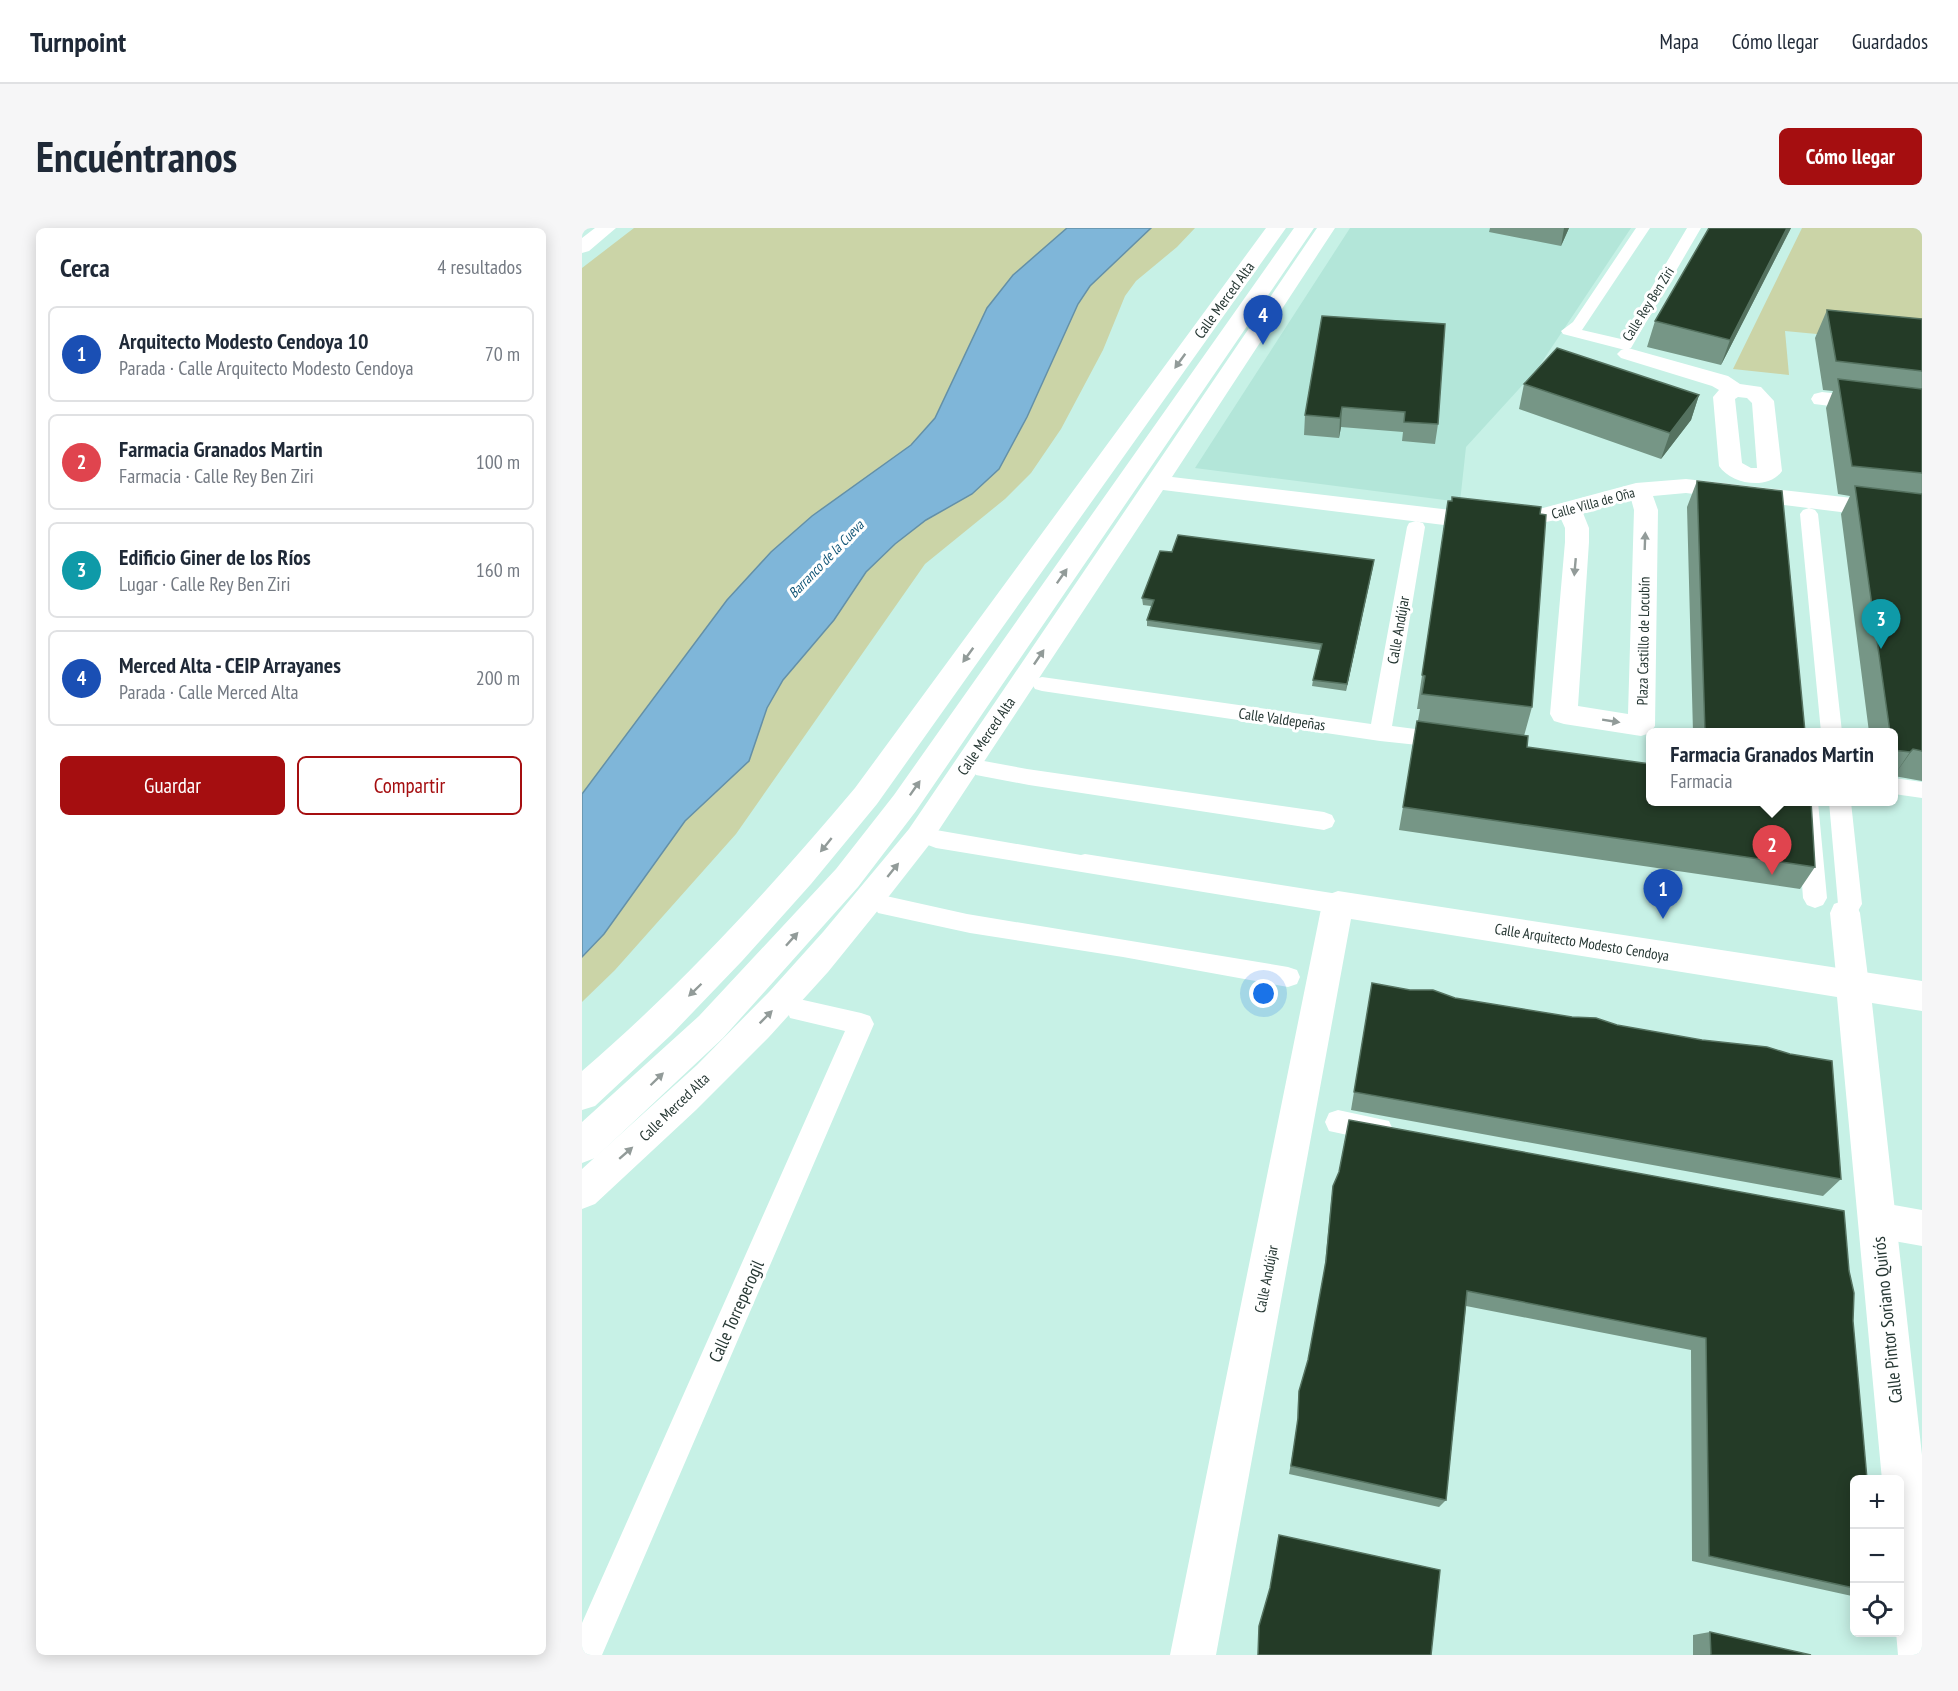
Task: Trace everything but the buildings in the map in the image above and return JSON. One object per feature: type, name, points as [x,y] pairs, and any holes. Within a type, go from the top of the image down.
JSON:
[{"type":"main road","name":"Calle Merced Alta","points":[[582,1094],[699,987],[798,881],[866,796],[1276,228]]},
{"type":"main road","name":"Calle Merced Alta","points":[[582,1146],[711,1027],[847,878],[904,803],[1304,228]]},
{"type":"main road","name":"Calle Arquitecto Modesto Cendoya","points":[[1338,903],[1922,996]]},
{"type":"main road","name":"Calle Andújar","points":[[1193,1655],[1338,903]]},
{"type":"main road","name":"Calle Pintor Soriano Quirós","points":[[1853,985],[1921,1655]]},
{"type":"street","points":[[582,247],[607,228]]},
{"type":"street","name":"Calle Merced Alta","points":[[582,1192],[658,1125],[782,1001],[853,920],[919,837],[1326,228]]},
{"type":"street","name":"Calle Rey Ben Ziri","points":[[1642,228],[1579,325],[1569,331],[1625,345],[1694,228]]},
{"type":"street","name":"Calle Rey Ben Ziri","points":[[1628,354],[1720,381],[1734,390],[1753,392],[1763,401],[1770,471],[1751,485]]},
{"type":"street","points":[[1734,390],[1724,397],[1731,466],[1751,485]]},
{"type":"street","points":[[1822,399],[1922,410]]},
{"type":"street","name":"Calle Villa de Oña","points":[[1157,482],[1476,521],[1515,520],[1570,510],[1636,490],[1686,486],[1751,485],[1922,514]]},
{"type":"street","name":"Plaza Castillo de Locubín","points":[[1570,510],[1577,528],[1577,542],[1564,714],[1641,726],[1646,510],[1636,490]]},
{"type":"street","points":[[1809,514],[1832,728]]},
{"type":"street","name":"Calle Andújar","points":[[1380,733],[1416,527]]},
{"type":"street","name":"Calle Valdepeñas","points":[[1042,684],[1380,733],[1466,742]]},
{"type":"street","points":[[984,769],[1324,821]]},
{"type":"street","points":[[1898,787],[1922,790]]},
{"type":"street","points":[[1807,806],[1815,898]]},
{"type":"street","points":[[1840,806],[1853,985]]},
{"type":"street","name":"Calle Arquitecto Modesto Cendoya","points":[[936,839],[1338,903]]},
{"type":"street","points":[[886,906],[965,922],[1288,977]]},
{"type":"street","name":"Calle Torreperogil","points":[[585,1655],[861,1024],[799,1010]]},
{"type":"street","points":[[1338,1122],[1407,1135]]},
{"type":"street","points":[[1877,1220],[1922,1228]]},
{"type":"shaded area","points":[[634,228],[1067,228],[1013,275],[987,308],[935,418],[911,445],[812,516],[771,552],[727,600],[582,794],[582,268]]},
{"type":"shaded area","points":[[1151,228],[1195,228],[1177,247],[1136,281],[1125,296],[1103,350],[1061,429],[1031,473],[1005,499],[925,564],[736,834],[615,970],[582,1002],[582,957],[604,934],[685,821],[749,761],[767,708],[783,680],[834,620],[866,572],[895,544],[926,520],[1027,417],[1077,304],[1090,286]]},
{"type":"shaded area","points":[[1350,228],[1631,228],[1538,368],[1466,447],[1460,502],[1195,468]]},
{"type":"shaded area","points":[[1802,228],[1922,228],[1922,344],[1785,331],[1789,375],[1733,369]]},
{"type":"water","name":"Barranco de la Cueva","points":[[1067,228],[1151,228],[1090,286],[1078,304],[1027,417],[999,469],[972,494],[926,520],[895,544],[866,572],[834,620],[783,680],[767,708],[749,761],[685,821],[604,934],[582,957],[582,794],[727,600],[771,552],[812,516],[911,445],[935,418],[987,308],[1013,275]]},
{"type":"place","name":"Merced Alta - CEIP Arrayanes","points":[[1263,345]]},
{"type":"place","name":"Edificio Giner de los Ríos","points":[[1881,649]]},
{"type":"place","name":"Farmacia Granados Martin","points":[[1772,875]]},
{"type":"place","name":"Arquitecto Modesto Cendoya 10","points":[[1663,919]]}]
